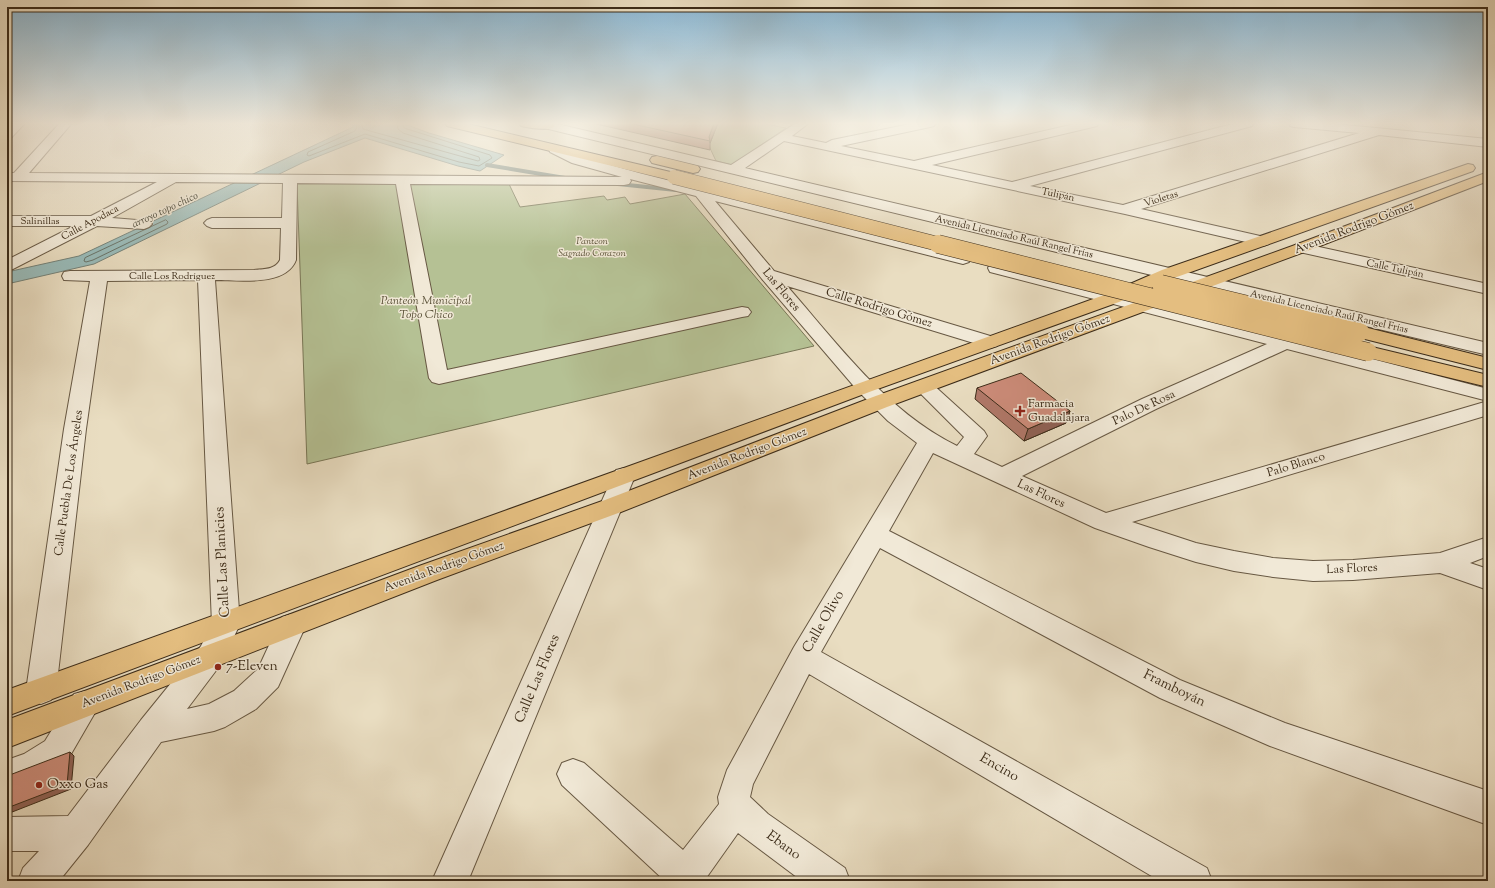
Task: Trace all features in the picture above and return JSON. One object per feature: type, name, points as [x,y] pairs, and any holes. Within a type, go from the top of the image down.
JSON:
[{"type":"main road","points":[[611,164],[668,180],[1488,381]]},
{"type":"main road","points":[[679,164],[1037,254],[1488,364]]},
{"type":"main road","name":"Avenida Rodrigo Gómez","points":[[7,703],[226,624],[425,562],[613,506],[990,342],[1113,298],[1168,274],[1478,164]]},
{"type":"main road","name":"Avenida Rodrigo Gómez","points":[[7,734],[210,655],[292,625],[425,562],[624,476],[872,394],[923,386],[1301,248],[1488,176]]},
{"type":"street","points":[[12,177],[24,164]]},
{"type":"street","points":[[578,180],[584,172],[582,164]]},
{"type":"street","points":[[597,164],[668,180],[700,192],[1488,395]]},
{"type":"street","name":"Avenida Licenciado Raúl Rangel Frías","points":[[710,164],[1488,350]]},
{"type":"street","points":[[733,170],[740,164]]},
{"type":"street","points":[[1013,186],[1092,164]]},
{"type":"street","name":"Violetas","points":[[1125,210],[1272,164]]},
{"type":"street","name":"Tulipán","points":[[914,165],[1263,241]]},
{"type":"street","points":[[12,177],[246,180],[668,180]]},
{"type":"street","name":"Calle Apodaca","points":[[7,266],[94,222],[172,179]]},
{"type":"street","points":[[212,223],[288,223],[290,180]]},
{"type":"street","points":[[402,180],[439,378],[742,312]]},
{"type":"street","name":"Las Flores","points":[[700,192],[768,275],[872,394],[906,424],[930,441],[1042,495],[1104,522],[1167,543],[1212,556],[1260,565],[1313,571],[1362,570],[1441,562],[1488,546]]},
{"type":"street","name":"Salinillas","points":[[7,221],[144,224]]},
{"type":"street","name":"Calle Los Rodríguez","points":[[70,276],[206,276],[254,275],[274,272],[280,270],[287,264],[288,223]]},
{"type":"street","points":[[1016,273],[1029,272],[1046,265],[1051,253],[1044,244]]},
{"type":"street","name":"Calle Tulipán","points":[[1301,248],[1480,288]]},
{"type":"street","name":"Calle Rodrigo Gómez","points":[[768,275],[990,342]]},
{"type":"street","name":"Calle Puebla De Los Ángeles","points":[[41,691],[75,429],[99,276]]},
{"type":"street","name":"Calle Las Planicies","points":[[36,881],[76,834],[152,730],[210,655],[226,624],[206,276]]},
{"type":"street","points":[[1480,288],[1488,279]]},
{"type":"street","points":[[1286,342],[1282,326],[1283,322],[1291,314],[1310,307]]},
{"type":"street","name":"Palo De Rosa","points":[[1003,476],[1149,404],[1286,342]]},
{"type":"street","points":[[923,386],[976,436],[961,456]]},
{"type":"street","name":"Palo Blanco","points":[[1104,522],[1488,408]]},
{"type":"street","name":"Calle Olivo","points":[[736,808],[734,797],[738,781],[804,656],[930,441]]},
{"type":"street","name":"Calle Las Flores","points":[[450,881],[613,506],[624,476]]},
{"type":"street","name":"Framboyán","points":[[876,534],[1170,689],[1281,736],[1488,808]]},
{"type":"street","points":[[1441,562],[1488,580]]},
{"type":"street","points":[[152,730],[214,717],[245,700],[268,678],[292,625]]},
{"type":"street","name":"Encino","points":[[804,656],[1194,881]]},
{"type":"street","points":[[7,776],[35,765],[56,751],[85,704]]},
{"type":"street","points":[[573,774],[686,876],[736,808]]},
{"type":"street","name":"Ebano","points":[[736,808],[750,821],[832,881]]},
{"type":"street","points":[[7,834],[76,834]]},
{"type":"green space","name":"Panteón Municipal Topo Chico","points":[[297,184],[509,184],[520,207],[604,196],[607,200],[625,197],[630,204],[685,194],[814,346],[307,464]]},
{"type":"water","points":[[273,164],[299,164],[94,264],[7,284],[7,272],[79,256]]},
{"type":"water","points":[[453,164],[490,164],[480,171]]},
{"type":"building","points":[[1021,373],[1070,411],[1028,429],[977,388]]},
{"type":"building","name":"Oxxo Gas","points":[[70,752],[67,785],[7,808],[7,776]]},
{"type":"waterway","points":[[487,165],[565,178]]},
{"type":"waterway","points":[[618,184],[676,190]]},
{"type":"place","name":"Farmacia Guadalajara","points":[[1020,411]]},
{"type":"place","name":"7-Eleven","points":[[218,667]]},
{"type":"place","name":"Oxxo Gas","points":[[39,785]]},
{"type":"water label","name":"arroyo topo chico","points":[[165,210]]},
{"type":"park label","name":"Panteon Sagrado Corazon","points":[[592,246]]}]
